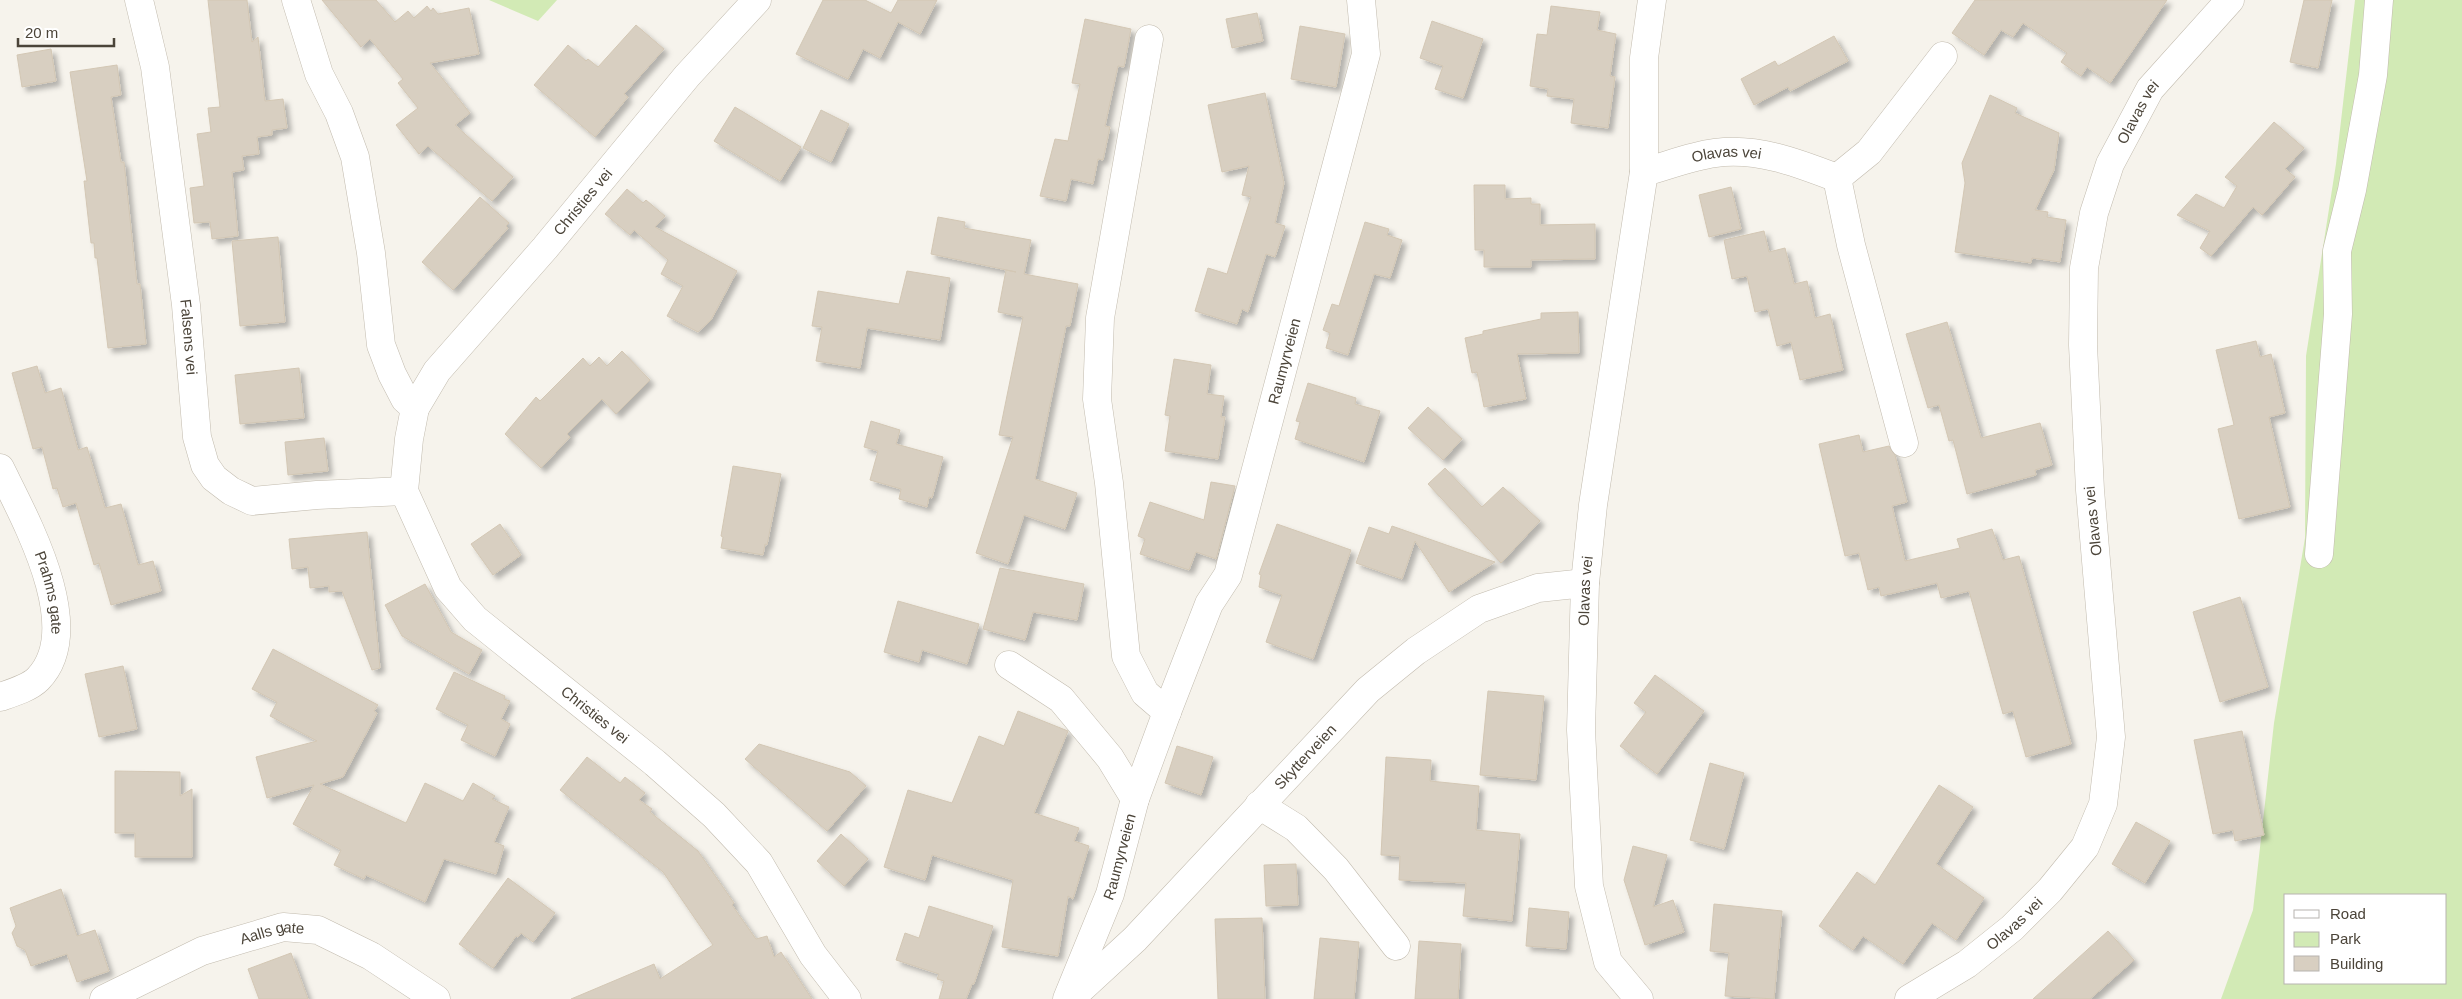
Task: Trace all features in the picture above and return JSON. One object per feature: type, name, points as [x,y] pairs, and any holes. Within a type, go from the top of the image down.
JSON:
[{"type":"street","name":"Falsens vei","points":[[139,0],[155,68],[186,305],[198,437],[205,465],[214,478],[231,491],[252,501],[318,495],[404,491]]},
{"type":"street","points":[[296,0],[319,74],[339,113],[355,157],[371,252],[381,345],[392,374],[405,399],[416,408]]},
{"type":"street","name":"Christies vei","points":[[757,0],[687,76],[545,248],[437,371],[416,408],[409,439],[404,491],[448,588],[474,619],[655,764],[714,815],[759,863],[813,955],[847,999]]},
{"type":"street","name":"Raumyrveien","points":[[1069,999],[1110,894],[1135,799],[1167,712],[1209,604],[1228,575],[1366,54],[1361,0]]},
{"type":"street","name":"Olavas vei","points":[[1639,999],[1608,962],[1589,886],[1581,730],[1585,583],[1593,505],[1629,284],[1644,172],[1644,58],[1652,0]]},
{"type":"street","name":"Olavas vei","points":[[1909,999],[1967,964],[2018,922],[2050,890],[2085,847],[2103,804],[2111,737],[2090,490],[2083,345],[2084,268],[2094,212],[2114,155],[2150,89],[2230,0]]},
{"type":"street","points":[[2319,554],[2338,314],[2338,251],[2352,190],[2373,75],[2379,0]]},
{"type":"street","points":[[1149,39],[1100,318],[1097,399],[1109,483],[1126,656],[1145,693],[1167,712]]},
{"type":"street","points":[[1904,443],[1851,245],[1837,178],[1869,152],[1943,56]]},
{"type":"street","name":"Olavas vei","points":[[1644,172],[1714,153],[1757,152],[1808,166],[1837,178]]},
{"type":"street","name":"Prahms gate","points":[[0,468],[28,526],[47,573],[54,604],[56,640],[52,657],[45,671],[36,681],[0,697]]},
{"type":"street","name":"Skytterveien","points":[[1069,999],[1135,939],[1368,690],[1416,651],[1479,609],[1538,588],[1585,583]]},
{"type":"street","points":[[1009,665],[1061,699],[1110,758],[1135,799]]},
{"type":"street","points":[[1259,805],[1296,828],[1336,869],[1396,946]]},
{"type":"street","name":"Aalls gate","points":[[104,999],[202,951],[283,927],[318,930],[371,956],[436,999]]},
{"type":"green space","points":[[489,0],[557,0],[538,21]]},
{"type":"green space","points":[[2355,0],[2462,0],[2462,999],[2221,999],[2253,910],[2274,723],[2305,538],[2306,356],[2336,164]]},
{"type":"building","points":[[208,0],[247,0],[252,42],[258,37],[265,101],[283,99],[287,128],[272,130],[272,135],[257,137],[259,154],[242,156],[244,170],[232,172],[238,236],[212,239],[210,222],[194,223],[190,188],[204,186],[197,134],[211,132],[208,108],[220,107]]},
{"type":"building","points":[[322,0],[376,0],[395,22],[408,11],[414,18],[427,6],[431,11],[433,8],[438,14],[469,8],[479,54],[430,63],[470,113],[455,125],[513,177],[492,201],[428,146],[419,154],[396,125],[418,108],[398,83],[403,79],[370,39],[361,47]]},
{"type":"building","points":[[823,0],[865,0],[891,13],[898,0],[937,0],[920,34],[898,22],[880,58],[863,49],[848,79],[796,54]]},
{"type":"building","points":[[1975,0],[2167,0],[2110,83],[2087,67],[2081,76],[2061,62],[2067,53],[2023,23],[2013,37],[2001,30],[1984,55],[1952,33]]},
{"type":"building","points":[[2304,0],[2332,0],[2318,68],[2290,62]]},
{"type":"building","points":[[1551,6],[1600,12],[1597,30],[1616,34],[1610,76],[1615,77],[1608,128],[1571,123],[1574,99],[1547,96],[1548,89],[1530,86],[1537,34],[1547,35]]},
{"type":"building","points":[[1257,13],[1263,41],[1232,48],[1226,19]]},
{"type":"building","points":[[1085,19],[1131,29],[1124,67],[1118,66],[1105,126],[1110,127],[1103,160],[1098,159],[1093,184],[1071,179],[1066,201],[1040,196],[1055,139],[1068,141],[1080,84],[1072,83]]},
{"type":"building","points":[[1432,21],[1483,39],[1463,98],[1435,89],[1443,66],[1420,58]]},
{"type":"building","points":[[636,25],[664,49],[624,94],[628,97],[595,137],[534,85],[568,45],[586,61],[588,59],[598,67]]},
{"type":"building","points":[[1300,26],[1345,34],[1336,87],[1291,79]]},
{"type":"building","points":[[1834,36],[1848,61],[1790,91],[1788,87],[1754,105],[1741,79],[1775,61],[1778,66]]},
{"type":"building","points":[[51,49],[56,81],[22,87],[17,55]]},
{"type":"building","points":[[117,65],[121,95],[111,97],[121,162],[124,162],[137,284],[140,284],[146,344],[108,348],[97,258],[95,258],[94,243],[91,243],[84,181],[87,181],[70,72]]},
{"type":"building","points":[[1265,93],[1284,183],[1275,223],[1285,226],[1275,257],[1266,254],[1248,312],[1242,309],[1237,324],[1195,311],[1208,268],[1227,274],[1251,197],[1242,195],[1249,166],[1222,172],[1208,105]]},
{"type":"building","points":[[1990,95],[2017,108],[2015,113],[2059,133],[2054,170],[2035,210],[2048,212],[2047,217],[2066,220],[2060,262],[2032,258],[2031,263],[1955,252],[1965,183],[1962,163]]},
{"type":"building","points":[[735,107],[801,147],[780,181],[714,141]]},
{"type":"building","points":[[821,110],[849,124],[831,162],[803,148]]},
{"type":"building","points":[[2274,122],[2304,148],[2285,169],[2295,177],[2262,215],[2253,207],[2211,256],[2200,248],[2210,231],[2177,215],[2196,194],[2224,208],[2237,186],[2225,177]]},
{"type":"building","points":[[1474,185],[1505,185],[1505,199],[1531,198],[1531,204],[1540,204],[1540,225],[1595,224],[1595,259],[1531,260],[1531,267],[1484,267],[1484,250],[1475,250]]},
{"type":"building","points":[[1731,187],[1741,229],[1709,237],[1699,195]]},
{"type":"building","points":[[627,189],[643,203],[646,200],[665,216],[655,227],[737,271],[711,320],[698,332],[667,316],[683,286],[661,274],[668,260],[634,230],[630,235],[605,214]]},
{"type":"building","points":[[480,197],[509,223],[506,226],[508,228],[453,290],[422,262]]},
{"type":"building","points":[[938,217],[965,222],[964,228],[1031,240],[1024,274],[1078,284],[1070,326],[1066,326],[1035,479],[1077,493],[1065,529],[1024,515],[1008,564],[976,553],[1013,437],[999,435],[1023,317],[998,312],[1006,270],[1016,272],[931,254]]},
{"type":"building","points":[[1365,222],[1389,229],[1387,235],[1402,240],[1390,278],[1374,274],[1348,355],[1326,348],[1330,333],[1323,330],[1332,304],[1339,306]]},
{"type":"building","points":[[1764,231],[1769,252],[1785,248],[1794,284],[1807,281],[1815,318],[1830,314],[1843,370],[1800,380],[1791,342],[1777,346],[1768,309],[1755,312],[1747,276],[1732,279],[1724,240]]},
{"type":"building","points":[[278,237],[285,322],[240,326],[232,241]]},
{"type":"building","points":[[907,271],[950,278],[940,340],[867,328],[860,368],[816,361],[822,327],[812,326],[818,291],[899,304]]},
{"type":"building","points":[[1578,312],[1579,353],[1517,354],[1526,399],[1484,407],[1477,372],[1472,373],[1465,338],[1483,334],[1483,331],[1541,319],[1541,313]]},
{"type":"building","points":[[1947,322],[1981,438],[2040,423],[2052,465],[2035,470],[2036,475],[1967,494],[1953,440],[1949,441],[1939,405],[1928,408],[1906,334]]},
{"type":"building","points":[[2256,341],[2260,357],[2271,354],[2285,413],[2269,417],[2290,507],[2239,519],[2218,429],[2234,425],[2216,350]]},
{"type":"building","points":[[622,351],[650,380],[616,414],[602,399],[567,434],[570,437],[541,468],[505,434],[536,397],[540,401],[583,358],[590,366],[599,357],[607,366]]},
{"type":"building","points":[[1174,359],[1211,365],[1207,394],[1224,396],[1221,417],[1225,417],[1218,459],[1165,451],[1170,416],[1165,415]]},
{"type":"building","points":[[37,366],[45,393],[61,388],[78,450],[87,447],[105,508],[121,504],[138,565],[153,561],[161,591],[111,605],[99,563],[94,565],[76,503],[63,507],[57,488],[53,489],[42,447],[33,449],[12,373]]},
{"type":"building","points":[[299,368],[304,418],[240,424],[235,375]]},
{"type":"building","points":[[1308,383],[1356,398],[1355,404],[1380,411],[1364,462],[1295,439],[1300,422],[1296,421]]},
{"type":"building","points":[[1428,407],[1462,439],[1443,460],[1408,428]]},
{"type":"building","points":[[871,421],[900,430],[896,444],[943,457],[932,498],[929,497],[927,507],[899,499],[901,489],[870,480],[878,451],[864,447]]},
{"type":"building","points":[[1859,435],[1863,452],[1889,446],[1895,455],[1907,502],[1892,506],[1905,561],[1960,548],[1957,539],[1992,529],[2003,560],[2019,556],[2071,744],[2026,757],[2013,711],[2003,714],[1969,591],[1941,598],[1937,583],[1881,596],[1879,587],[1868,590],[1859,553],[1845,556],[1819,444]]},
{"type":"building","points":[[324,438],[328,471],[288,475],[285,442]]},
{"type":"building","points":[[733,466],[781,474],[767,545],[765,544],[763,555],[721,548],[723,537],[721,536]]},
{"type":"building","points":[[1445,468],[1482,507],[1503,487],[1540,521],[1501,563],[1428,484]]},
{"type":"building","points":[[1211,482],[1235,486],[1216,559],[1196,552],[1189,570],[1140,554],[1145,539],[1138,536],[1150,502],[1204,520]]},
{"type":"building","points":[[500,524],[521,555],[493,575],[471,544]]},
{"type":"building","points":[[1277,524],[1351,550],[1313,659],[1266,642],[1282,595],[1259,587],[1261,575],[1259,574]]},
{"type":"building","points":[[1392,526],[1495,562],[1449,592],[1415,541],[1402,579],[1356,563],[1369,527],[1389,534]]},
{"type":"building","points":[[367,532],[380,668],[372,670],[342,591],[329,592],[329,586],[310,588],[308,567],[292,569],[289,539]]},
{"type":"building","points":[[1000,568],[1084,584],[1077,620],[1033,612],[1025,640],[983,629]]},
{"type":"building","points":[[425,584],[451,632],[482,650],[469,674],[402,636],[385,605]]},
{"type":"building","points":[[2240,597],[2268,687],[2220,702],[2193,612]]},
{"type":"building","points":[[898,601],[979,624],[967,664],[922,650],[919,662],[884,652]]},
{"type":"building","points":[[273,649],[378,705],[374,711],[377,713],[343,777],[320,784],[406,823],[425,783],[463,801],[473,783],[495,796],[492,799],[509,807],[494,842],[504,846],[496,874],[444,859],[425,902],[366,875],[364,879],[334,865],[341,850],[293,824],[314,785],[267,798],[256,757],[317,741],[270,716],[277,702],[252,689]]},
{"type":"building","points":[[123,666],[137,729],[99,737],[85,674]]},
{"type":"building","points":[[454,672],[505,696],[504,699],[510,701],[501,719],[510,724],[495,756],[461,740],[468,725],[436,709]]},
{"type":"building","points":[[1655,675],[1704,711],[1657,774],[1620,746],[1646,712],[1634,703]]},
{"type":"building","points":[[1488,691],[1544,696],[1536,780],[1480,775]]},
{"type":"building","points":[[1018,711],[1068,731],[1034,813],[1079,828],[1074,841],[1089,846],[1073,899],[1068,896],[1058,956],[1002,947],[1013,880],[932,855],[925,880],[884,867],[908,790],[952,803],[979,736],[1004,746]]},
{"type":"building","points":[[2242,731],[2264,835],[2235,841],[2233,830],[2213,834],[2194,740]]},
{"type":"building","points":[[759,744],[850,772],[866,786],[827,831],[745,759]]},
{"type":"building","points":[[1177,746],[1213,757],[1201,795],[1165,783]]},
{"type":"building","points":[[587,757],[620,783],[625,777],[645,793],[639,800],[652,809],[650,812],[698,851],[756,939],[767,936],[774,957],[781,952],[812,999],[571,999],[654,964],[660,979],[713,945],[663,872],[560,790]]},
{"type":"building","points":[[1386,757],[1431,760],[1430,781],[1479,786],[1476,830],[1520,834],[1512,921],[1463,916],[1466,883],[1399,880],[1400,856],[1381,855]]},
{"type":"building","points":[[1710,763],[1744,773],[1724,849],[1690,840]]},
{"type":"building","points":[[115,771],[180,772],[180,796],[192,789],[192,857],[135,857],[135,833],[115,833]]},
{"type":"building","points":[[1939,785],[1973,807],[1936,864],[1984,898],[1956,940],[1932,923],[1903,964],[1863,936],[1853,950],[1819,926],[1857,872],[1875,885]]},
{"type":"building","points":[[2136,822],[2170,841],[2145,883],[2112,864]]},
{"type":"building","points":[[841,834],[868,859],[844,886],[817,861]]},
{"type":"building","points":[[1633,846],[1667,855],[1653,907],[1673,900],[1684,932],[1645,945],[1624,880]]},
{"type":"building","points":[[1296,864],[1298,905],[1266,906],[1264,865]]},
{"type":"building","points":[[508,878],[555,913],[533,942],[521,933],[518,937],[516,936],[493,968],[459,944]]},
{"type":"building","points":[[61,889],[77,936],[95,930],[109,971],[77,982],[67,954],[31,966],[25,950],[17,946],[12,933],[16,926],[10,908]]},
{"type":"building","points":[[1714,904],[1782,911],[1774,999],[1725,996],[1729,953],[1710,951]]},
{"type":"building","points":[[929,906],[993,926],[974,984],[972,984],[966,999],[939,999],[944,981],[937,979],[939,974],[896,960],[905,933],[919,938]]},
{"type":"building","points":[[1529,908],[1569,912],[1566,949],[1526,946]]},
{"type":"building","points":[[1262,918],[1265,999],[1218,999],[1215,919]]},
{"type":"building","points":[[2108,931],[2134,960],[2090,999],[2033,999]]},
{"type":"building","points":[[1320,938],[1359,942],[1354,999],[1314,999]]},
{"type":"building","points":[[1419,941],[1461,944],[1458,999],[1415,999]]},
{"type":"building","points":[[291,953],[308,999],[259,999],[248,969]]}]
